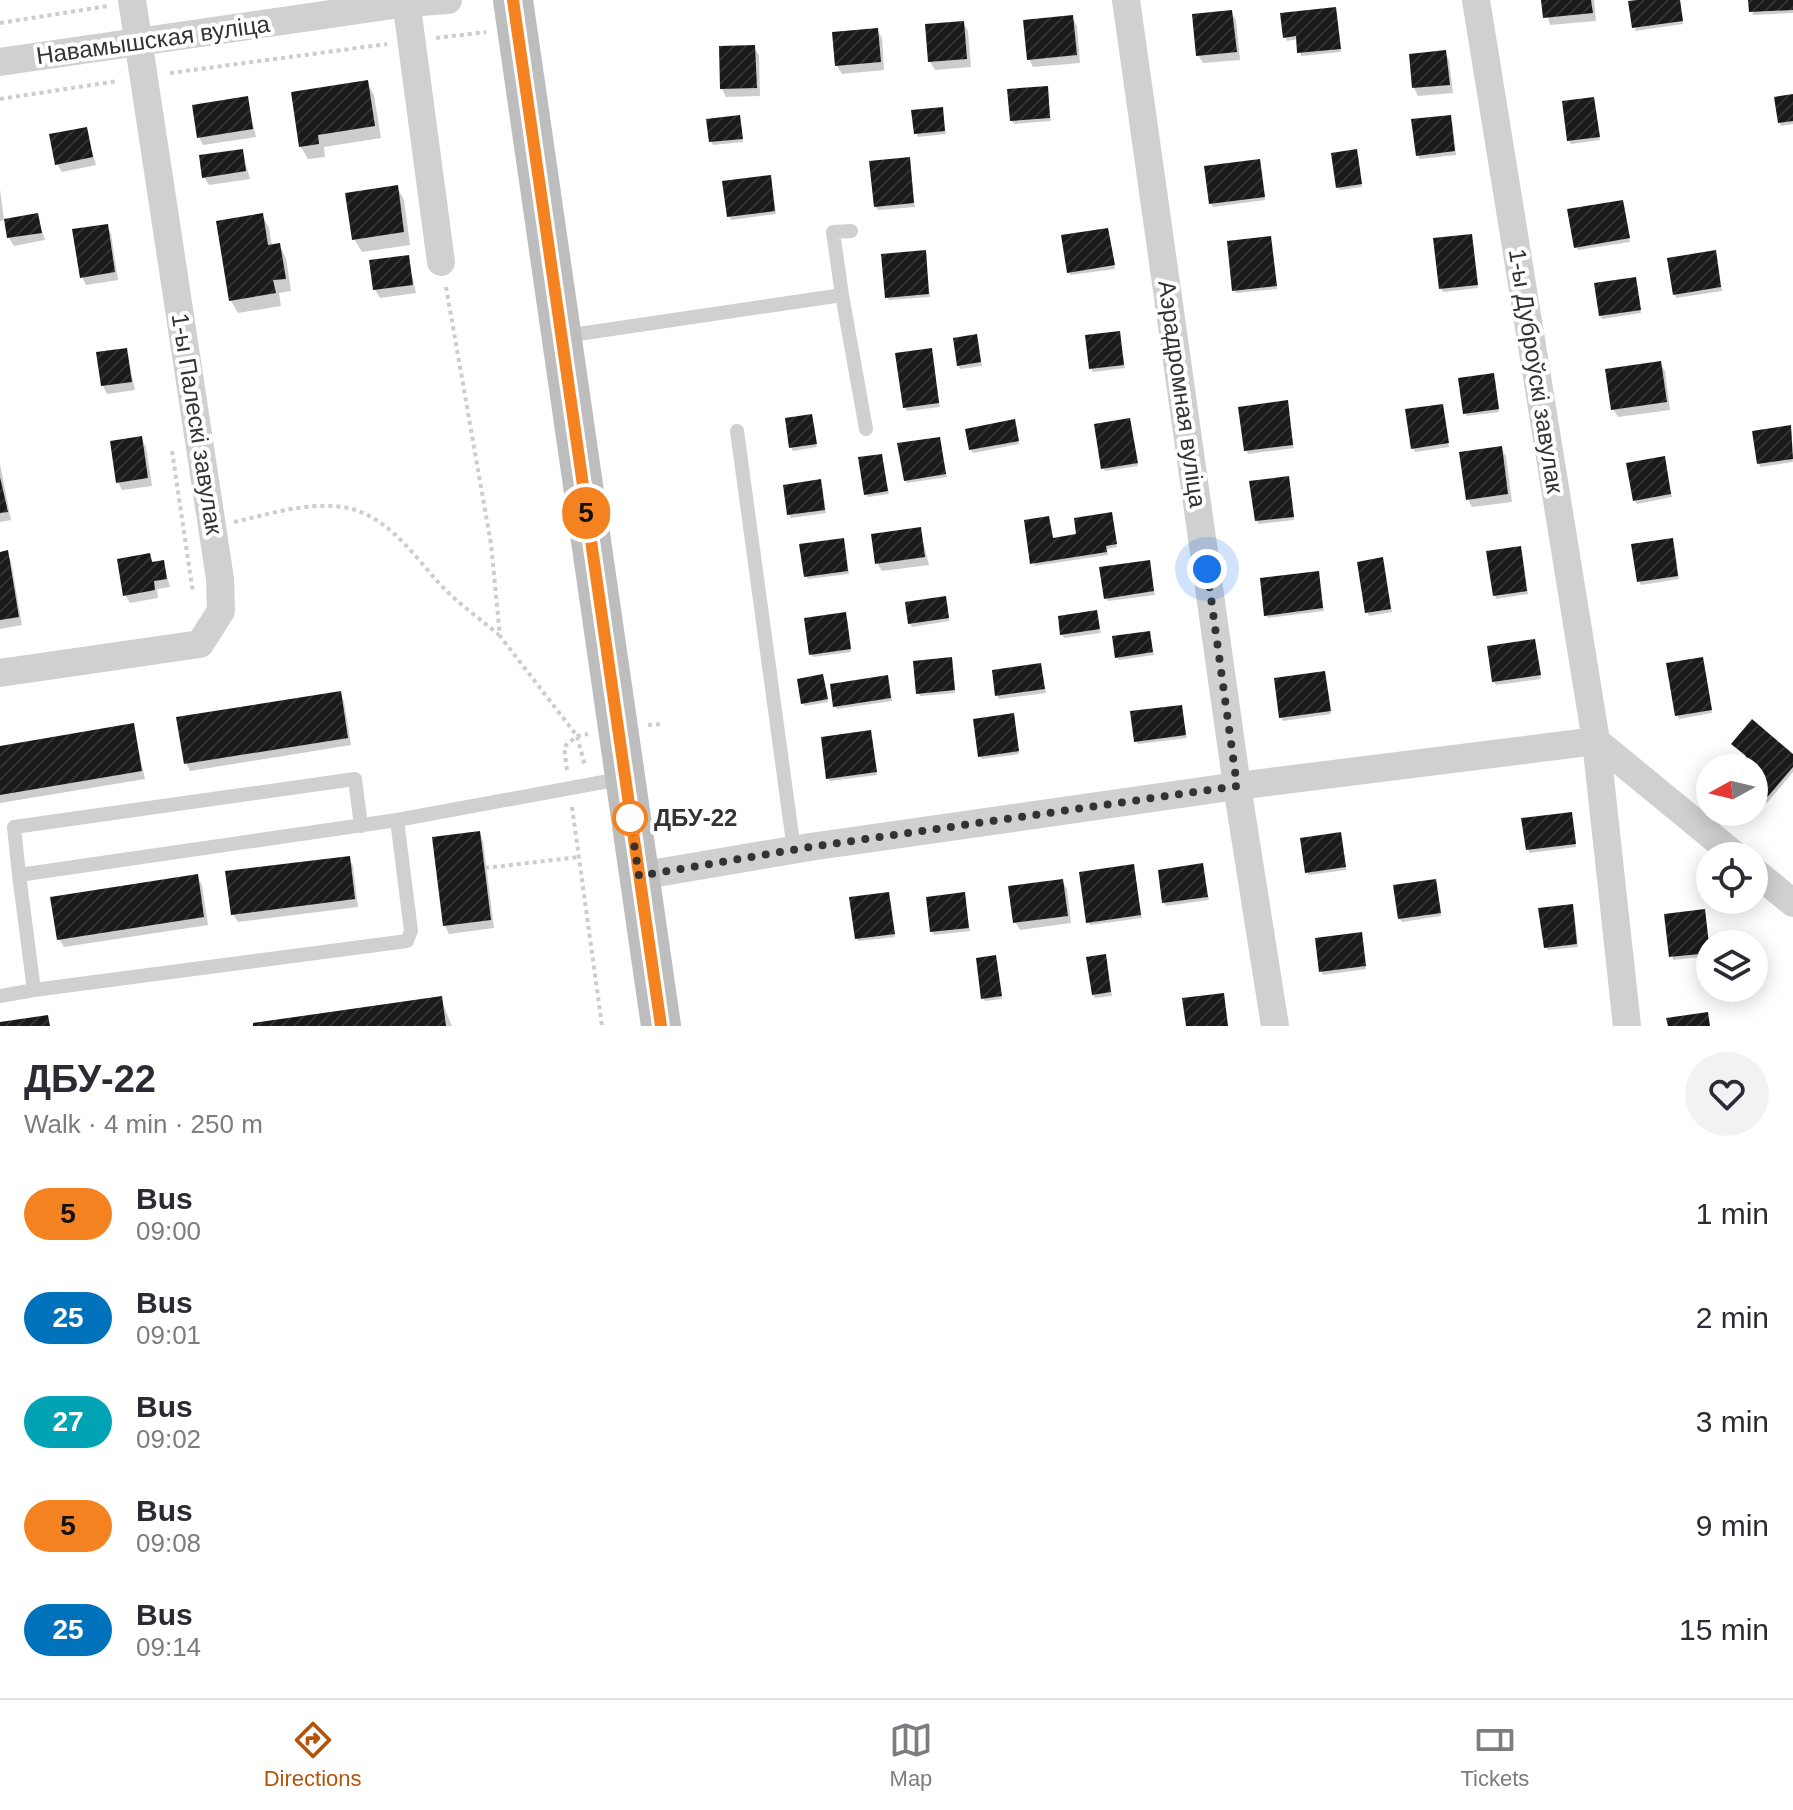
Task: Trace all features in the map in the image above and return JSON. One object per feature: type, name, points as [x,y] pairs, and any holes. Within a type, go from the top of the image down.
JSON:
[{"type":"main road","points":[[515,14],[560,337],[607,781],[639,876],[661,1026]]},
{"type":"street","name":"Навамышская вуліца","points":[[0,62],[407,1],[448,0]]},
{"type":"street","name":"Аэрадромная вуліца","points":[[1126,0],[1237,786],[1275,1026]]},
{"type":"street","name":"1-ы Дуброўскі завулак","points":[[1476,0],[1596,741],[1627,1026]]},
{"type":"street","name":"1-ы Палескі завулак","points":[[0,673],[200,644],[221,611],[212,528],[132,1]]},
{"type":"street","points":[[407,1],[441,262]]},
{"type":"street","points":[[639,876],[794,850],[1237,786],[1596,741],[1719,842]]},
{"type":"street","points":[[1768,882],[1793,903]]},
{"type":"lane","points":[[851,231],[833,232],[866,429]]},
{"type":"lane","points":[[560,337],[842,295]]},
{"type":"lane","points":[[737,431],[794,850]]},
{"type":"lane","points":[[34,990],[19,875],[7,828],[355,779],[361,826]]},
{"type":"lane","points":[[19,875],[361,826],[607,781]]},
{"type":"lane","points":[[0,996],[407,941],[411,931],[397,820]]},
{"type":"path","points":[[0,23],[132,1]]},
{"type":"path","points":[[0,99],[144,76],[411,41],[515,14]]},
{"type":"path","points":[[441,262],[491,544],[500,636]]},
{"type":"path","points":[[212,528],[299,506],[345,507],[371,518],[401,538],[440,584],[500,636],[577,736],[607,781]]},
{"type":"path","points":[[570,788],[602,1026]]},
{"type":"path","points":[[485,868],[579,857]]},
{"type":"building","points":[[1541,0],[1591,0],[1593,13],[1543,18]]},
{"type":"building","points":[[1680,0],[1683,21],[1632,28],[1628,1]]},
{"type":"building","points":[[1748,0],[1793,0],[1793,10],[1749,12]]},
{"type":"building","points":[[1336,7],[1341,49],[1297,53],[1296,36],[1283,38],[1280,13]]},
{"type":"building","points":[[1232,10],[1237,52],[1196,56],[1192,14]]},
{"type":"building","points":[[1073,15],[1077,55],[1027,60],[1023,20]]},
{"type":"building","points":[[964,21],[967,59],[928,62],[925,24]]},
{"type":"building","points":[[878,28],[881,62],[835,66],[832,32]]},
{"type":"building","points":[[755,45],[757,88],[720,89],[719,46]]},
{"type":"building","points":[[1446,50],[1450,85],[1412,88],[1409,54]]},
{"type":"building","points":[[368,80],[375,126],[318,135],[319,144],[299,147],[291,92]]},
{"type":"building","points":[[1048,86],[1050,118],[1010,121],[1007,89]]},
{"type":"building","points":[[1793,94],[1793,121],[1778,123],[1774,97]]},
{"type":"building","points":[[248,96],[253,129],[197,138],[192,105]]},
{"type":"building","points":[[1594,97],[1600,137],[1567,141],[1562,101]]},
{"type":"building","points":[[943,107],[945,131],[914,134],[911,110]]},
{"type":"building","points":[[740,115],[743,139],[709,142],[706,119]]},
{"type":"building","points":[[1451,115],[1455,151],[1416,156],[1411,119]]},
{"type":"building","points":[[87,127],[93,157],[55,165],[49,134]]},
{"type":"building","points":[[243,149],[246,171],[202,178],[199,155]]},
{"type":"building","points":[[1357,149],[1362,184],[1336,188],[1331,153]]},
{"type":"building","points":[[910,157],[914,203],[874,207],[869,161]]},
{"type":"building","points":[[1260,159],[1265,197],[1209,204],[1204,166]]},
{"type":"building","points":[[771,175],[775,211],[727,217],[722,181]]},
{"type":"building","points":[[398,185],[404,232],[352,240],[345,193]]},
{"type":"building","points":[[1623,200],[1630,238],[1574,248],[1567,209]]},
{"type":"building","points":[[38,213],[42,233],[7,238],[4,219]]},
{"type":"building","points":[[263,213],[268,245],[280,243],[286,279],[273,280],[276,293],[229,301],[216,221]]},
{"type":"building","points":[[108,224],[115,272],[80,278],[72,229]]},
{"type":"building","points":[[1108,228],[1115,265],[1067,273],[1061,235]]},
{"type":"building","points":[[1472,234],[1478,285],[1439,289],[1433,238]]},
{"type":"building","points":[[1271,236],[1277,286],[1232,291],[1227,241]]},
{"type":"building","points":[[926,250],[929,294],[885,298],[881,254]]},
{"type":"building","points":[[1716,250],[1721,287],[1673,295],[1667,258]]},
{"type":"building","points":[[409,255],[413,285],[373,290],[369,260]]},
{"type":"building","points":[[1636,277],[1641,310],[1599,316],[1594,283]]},
{"type":"building","points":[[1120,331],[1124,365],[1089,369],[1085,335]]},
{"type":"building","points":[[977,334],[981,362],[957,366],[953,338]]},
{"type":"building","points":[[127,348],[132,382],[101,386],[96,352]]},
{"type":"building","points":[[932,348],[939,403],[903,408],[895,353]]},
{"type":"building","points":[[1661,361],[1667,402],[1611,410],[1605,369]]},
{"type":"building","points":[[1494,373],[1499,409],[1463,414],[1458,378]]},
{"type":"building","points":[[1288,400],[1293,445],[1244,451],[1238,407]]},
{"type":"building","points":[[1443,404],[1449,443],[1411,449],[1405,409]]},
{"type":"building","points":[[812,414],[817,444],[789,448],[785,418]]},
{"type":"building","points":[[1130,418],[1138,463],[1101,469],[1094,424]]},
{"type":"building","points":[[1015,419],[1019,441],[969,450],[965,429]]},
{"type":"building","points":[[1791,425],[1793,459],[1757,464],[1752,431]]},
{"type":"building","points":[[142,436],[148,478],[116,483],[110,441]]},
{"type":"building","points":[[940,437],[946,474],[904,481],[897,443]]},
{"type":"building","points":[[1502,446],[1508,494],[1466,500],[1459,452]]},
{"type":"building","points":[[882,454],[888,491],[864,495],[858,457]]},
{"type":"building","points":[[1665,456],[1671,494],[1633,501],[1626,463]]},
{"type":"building","points":[[1289,476],[1294,517],[1255,521],[1249,481]]},
{"type":"building","points":[[0,477],[8,512],[0,513]]},
{"type":"building","points":[[821,479],[825,510],[787,515],[783,485]]},
{"type":"building","points":[[1112,512],[1117,544],[1106,546],[1107,552],[1030,564],[1024,520],[1049,516],[1053,538],[1076,534],[1074,518]]},
{"type":"building","points":[[921,527],[925,557],[875,564],[871,534]]},
{"type":"building","points":[[844,538],[848,571],[804,577],[799,544]]},
{"type":"building","points":[[1673,538],[1678,576],[1637,582],[1631,544]]},
{"type":"building","points":[[1521,546],[1527,591],[1493,596],[1486,551]]},
{"type":"building","points":[[8,550],[19,617],[0,620],[0,552]]},
{"type":"building","points":[[150,553],[152,562],[164,560],[167,579],[154,581],[155,590],[123,596],[117,559]]},
{"type":"building","points":[[1383,557],[1391,609],[1365,613],[1357,562]]},
{"type":"building","points":[[1150,560],[1154,591],[1104,599],[1099,567]]},
{"type":"building","points":[[1319,571],[1323,608],[1264,616],[1260,578]]},
{"type":"building","points":[[946,596],[949,618],[908,624],[905,602]]},
{"type":"building","points":[[1097,610],[1100,629],[1060,635],[1058,616]]},
{"type":"building","points":[[846,612],[851,649],[809,655],[804,618]]},
{"type":"building","points":[[1150,631],[1153,652],[1115,658],[1112,636]]},
{"type":"building","points":[[1535,639],[1541,675],[1492,682],[1487,646]]},
{"type":"building","points":[[952,657],[955,690],[916,694],[913,661]]},
{"type":"building","points":[[1703,657],[1712,710],[1675,716],[1666,663]]},
{"type":"building","points":[[1041,663],[1045,689],[995,696],[992,670]]},
{"type":"building","points":[[1325,671],[1331,711],[1279,718],[1274,678]]},
{"type":"building","points":[[823,674],[828,699],[801,704],[797,679]]},
{"type":"building","points":[[888,675],[891,698],[833,707],[830,684]]},
{"type":"building","points":[[341,691],[348,738],[184,764],[176,717]]},
{"type":"building","points":[[1182,705],[1186,735],[1134,742],[1130,711]]},
{"type":"building","points":[[1014,713],[1019,751],[978,757],[973,719]]},
{"type":"building","points":[[1752,719],[1793,754],[1793,767],[1768,796],[1768,754],[1744,754],[1731,744]]},
{"type":"building","points":[[134,723],[142,771],[0,795],[0,746]]},
{"type":"building","points":[[871,730],[877,772],[826,779],[821,737]]},
{"type":"building","points":[[1572,812],[1576,844],[1526,850],[1521,818]]},
{"type":"building","points":[[480,831],[491,920],[443,926],[432,837]]},
{"type":"building","points":[[1341,832],[1346,867],[1305,873],[1300,838]]},
{"type":"building","points":[[350,856],[355,899],[231,915],[225,871]]},
{"type":"building","points":[[1203,863],[1208,897],[1162,903],[1158,870]]},
{"type":"building","points":[[1134,864],[1141,915],[1086,923],[1079,872]]},
{"type":"building","points":[[198,874],[204,917],[57,940],[50,897]]},
{"type":"building","points":[[1063,879],[1068,916],[1013,923],[1008,886]]},
{"type":"building","points":[[1436,879],[1441,913],[1398,919],[1393,885]]},
{"type":"building","points":[[889,892],[895,934],[855,939],[849,897]]},
{"type":"building","points":[[965,892],[969,928],[930,932],[926,897]]},
{"type":"building","points":[[1573,904],[1577,944],[1544,948],[1538,908]]},
{"type":"building","points":[[1696,910],[1696,914],[1706,914],[1707,930],[1696,930],[1696,954],[1669,957],[1664,914]]},
{"type":"building","points":[[1362,932],[1366,966],[1319,972],[1315,938]]},
{"type":"building","points":[[1106,954],[1111,992],[1092,995],[1086,957]]},
{"type":"building","points":[[996,955],[1002,996],[981,999],[976,958]]},
{"type":"building","points":[[1224,993],[1228,1026],[1186,1026],[1182,998]]},
{"type":"building","points":[[442,996],[446,1026],[253,1026],[253,1023]]},
{"type":"building","points":[[1708,1012],[1710,1026],[1668,1026],[1666,1018]]},
{"type":"building","points":[[48,1015],[50,1026],[0,1026],[0,1022]]},
{"type":"bus line","name":"5","points":[[513,0],[661,1026]]},
{"type":"place","name":"ДБУ-22","points":[[630,818]]},
{"type":"route","points":[[630,818],[639,876],[810,847],[1237,786],[1207,569]]}]
